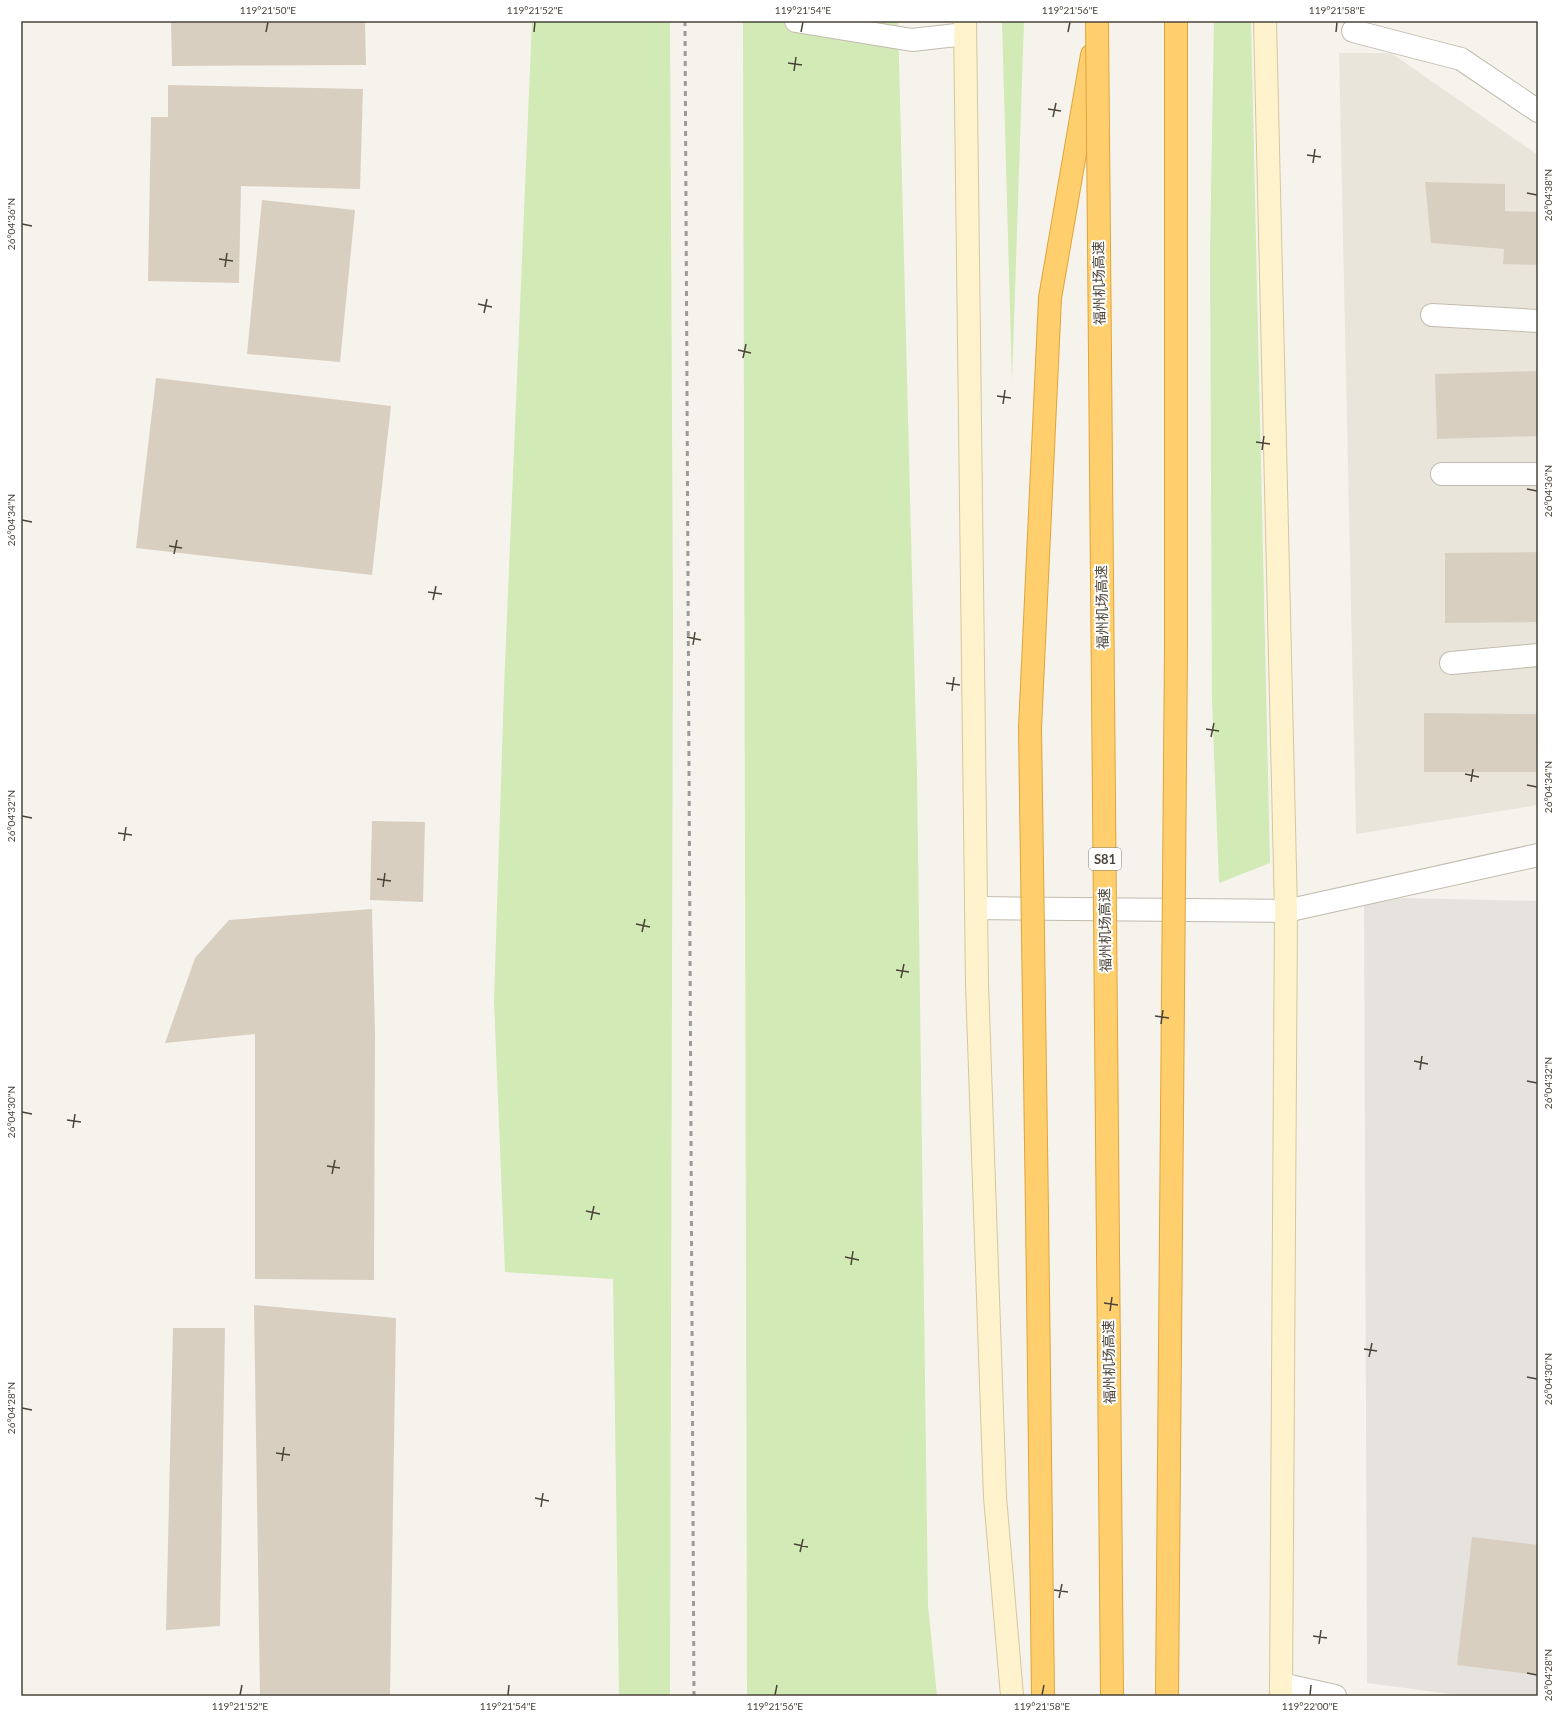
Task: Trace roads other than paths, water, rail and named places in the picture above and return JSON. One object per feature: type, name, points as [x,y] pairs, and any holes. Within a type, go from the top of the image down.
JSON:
[{"type":"highway","points":[[1167,1696],[1176,648],[1176,21]]},
{"type":"highway","points":[[1043,1696],[1030,728],[1050,298],[1097,22]]},
{"type":"highway","name":"福州机场高速","points":[[1097,22],[1112,1696]]},
{"type":"main road","points":[[1265,21],[1286,911],[1281,1690]]},
{"type":"main road","points":[[965,27],[977,984],[995,1497],[1012,1696]]},
{"type":"street","points":[[796,21],[912,40],[965,27]]},
{"type":"street","points":[[1353,31],[1461,59],[1538,110]]},
{"type":"street","points":[[1432,315],[1538,321]]},
{"type":"street","points":[[1442,474],[1538,474]]},
{"type":"street","points":[[1451,663],[1538,655]]},
{"type":"street","points":[[976,908],[1286,911],[1538,855]]},
{"type":"street","points":[[1281,1690],[1335,1696]]},
{"type":"railway","points":[[685,21],[694,1696]]}]
